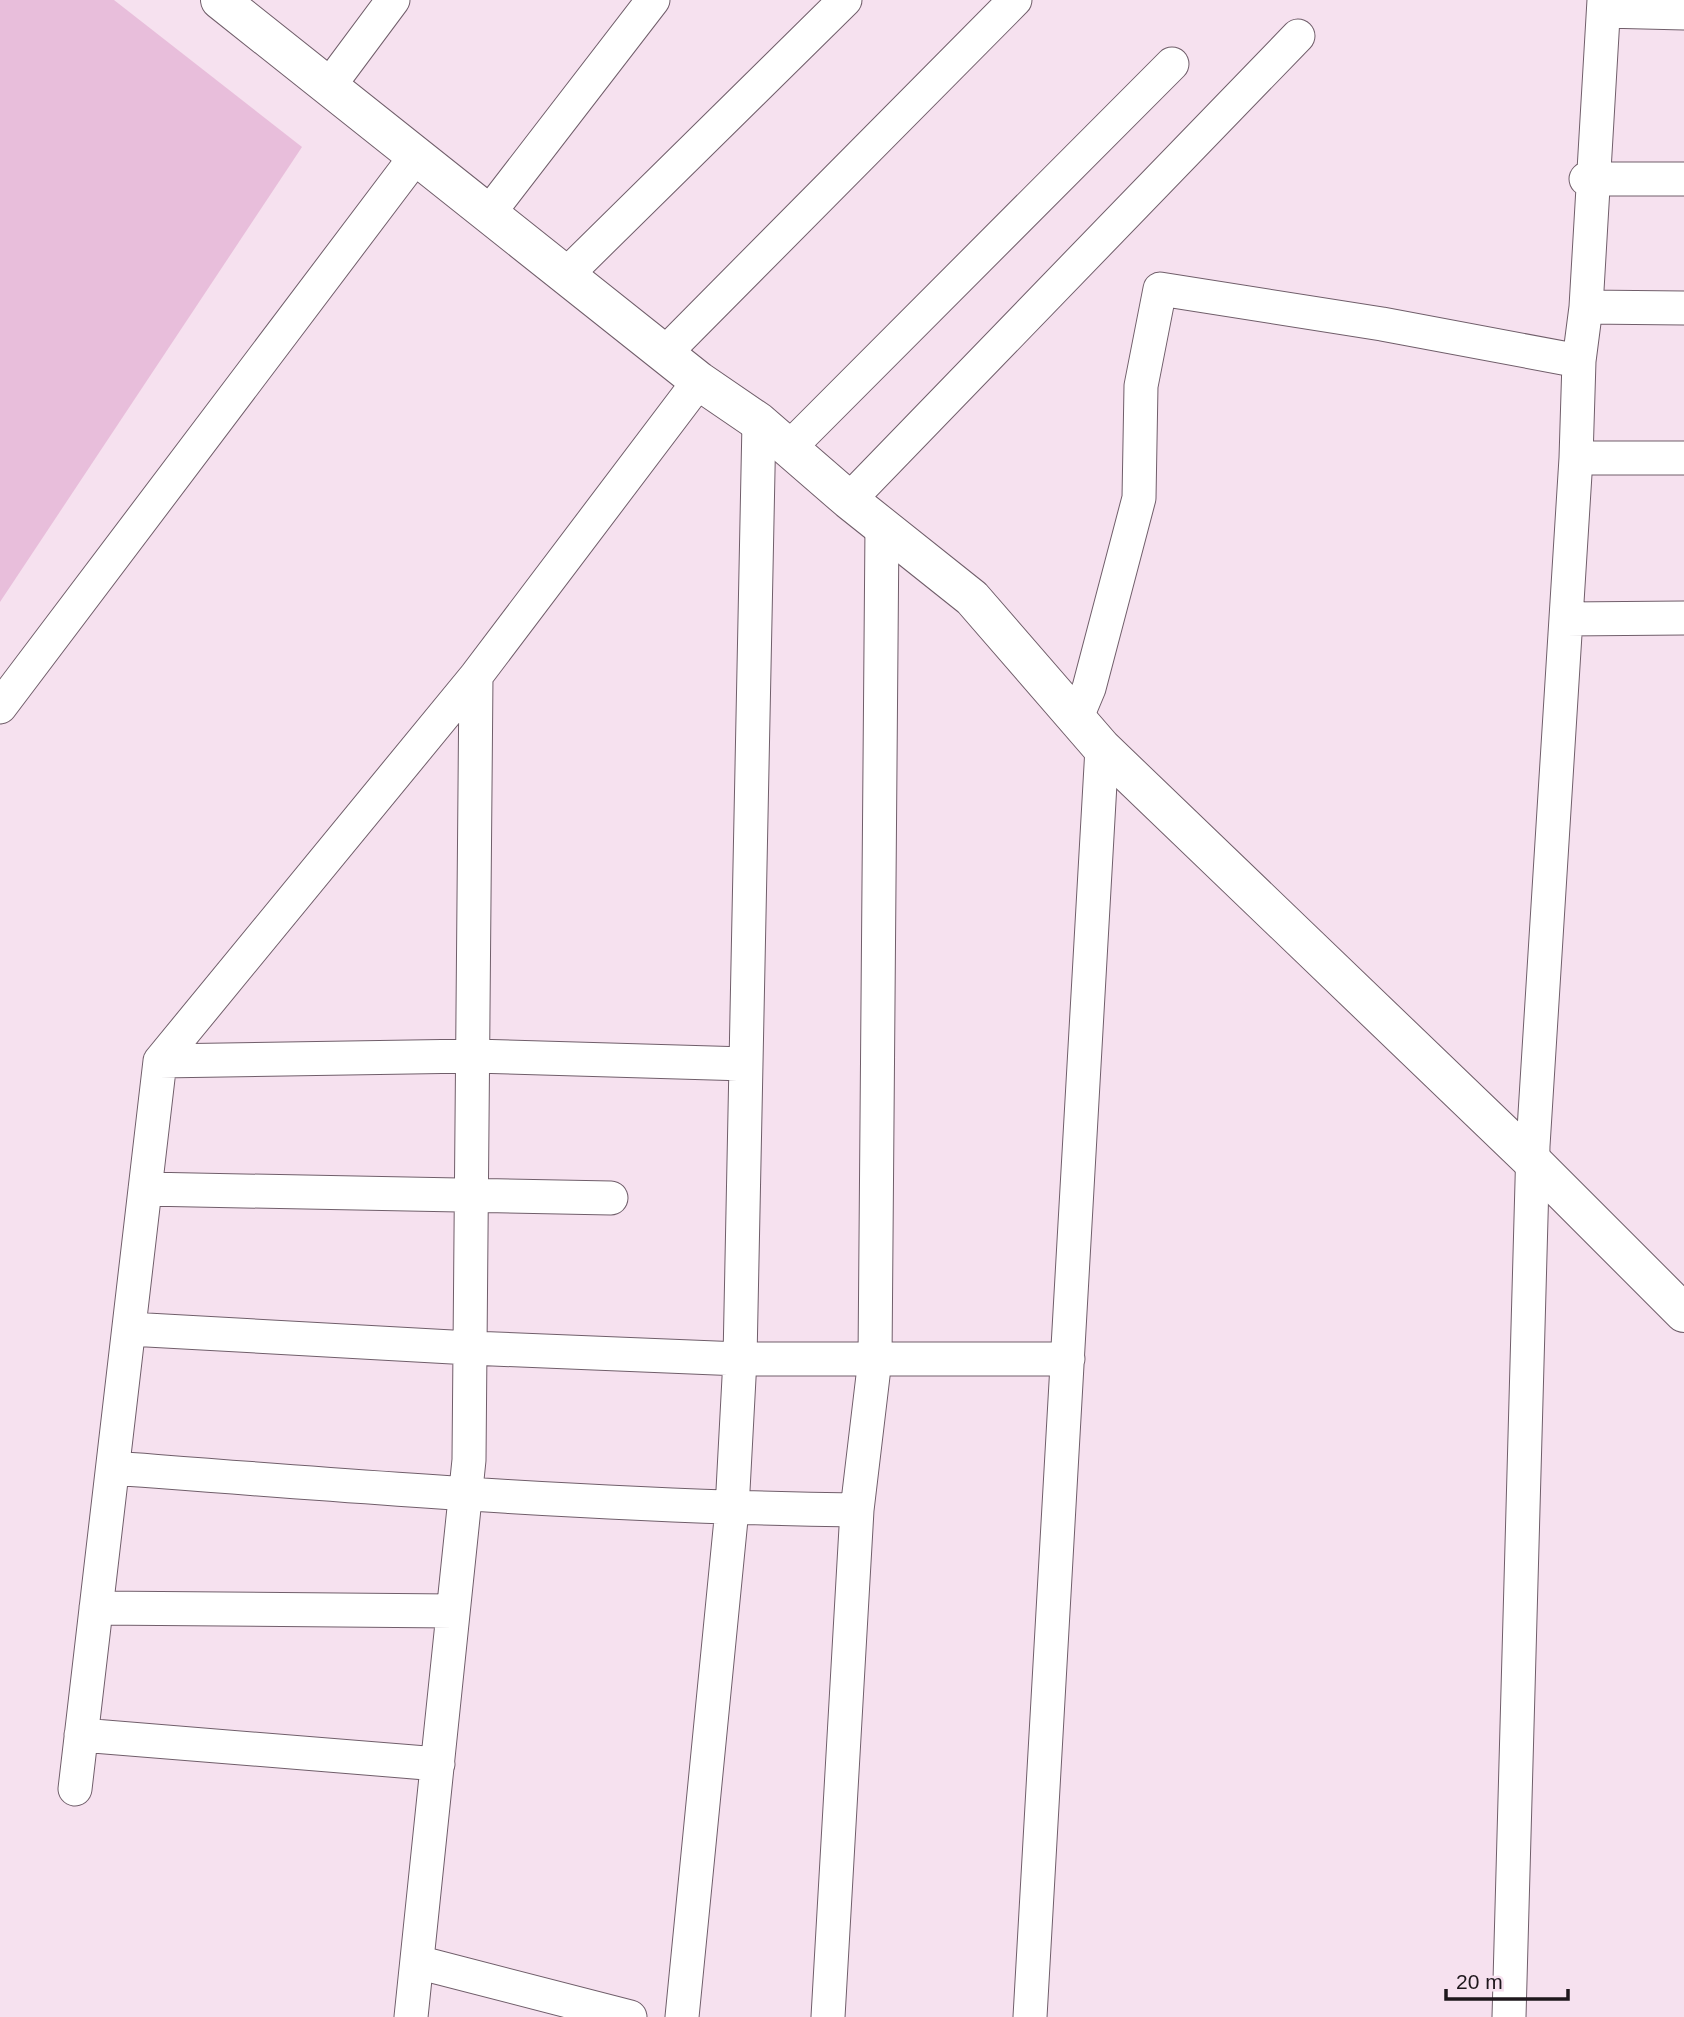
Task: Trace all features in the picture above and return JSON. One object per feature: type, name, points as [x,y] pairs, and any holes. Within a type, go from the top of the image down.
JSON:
[{"type":"street","points":[[220,0],[699,381],[759,422],[849,500],[972,598],[1101,748],[1534,1162],[1684,1313]]},
{"type":"street","points":[[329,86],[393,0]]},
{"type":"street","points":[[489,213],[653,0]]},
{"type":"street","points":[[566,275],[845,0]]},
{"type":"street","points":[[665,353],[1014,0]]},
{"type":"street","points":[[1509,2017],[1534,1162],[1576,458],[1579,360],[1586,307],[1590,179],[1604,5],[1684,13]]},
{"type":"street","points":[[849,500],[1298,36]]},
{"type":"street","points":[[790,447],[1172,64]]},
{"type":"street","points":[[0,707],[416,156]]},
{"type":"street","points":[[1590,179],[1684,179]]},
{"type":"street","points":[[1076,719],[1089,688],[1139,498],[1141,386],[1160,289],[1382,324],[1579,360]]},
{"type":"street","points":[[1586,307],[1684,308]]},
{"type":"street","points":[[75,1789],[160,1061],[476,676],[699,381]]},
{"type":"street","points":[[682,2017],[732,1509],[740,1359],[759,422]]},
{"type":"street","points":[[1576,458],[1684,458]]},
{"type":"street","points":[[828,2017],[857,1510],[875,1359],[883,527]]},
{"type":"street","points":[[1566,619],[1684,618]]},
{"type":"street","points":[[411,2017],[469,1460],[476,676]]},
{"type":"street","points":[[1030,2017],[1101,748]]},
{"type":"street","points":[[160,1061],[473,1056],[746,1064]]},
{"type":"street","points":[[145,1189],[611,1198]]},
{"type":"street","points":[[129,1329],[470,1348],[740,1359],[1068,1359]]},
{"type":"street","points":[[113,1468],[465,1496],[732,1509],[857,1510]]},
{"type":"street","points":[[96,1608],[453,1611]]},
{"type":"street","points":[[81,1735],[438,1764]]},
{"type":"street","points":[[417,1962],[630,2017]]},
{"type":"shaded area","points":[[0,0],[114,0],[302,147],[0,602]]}]
